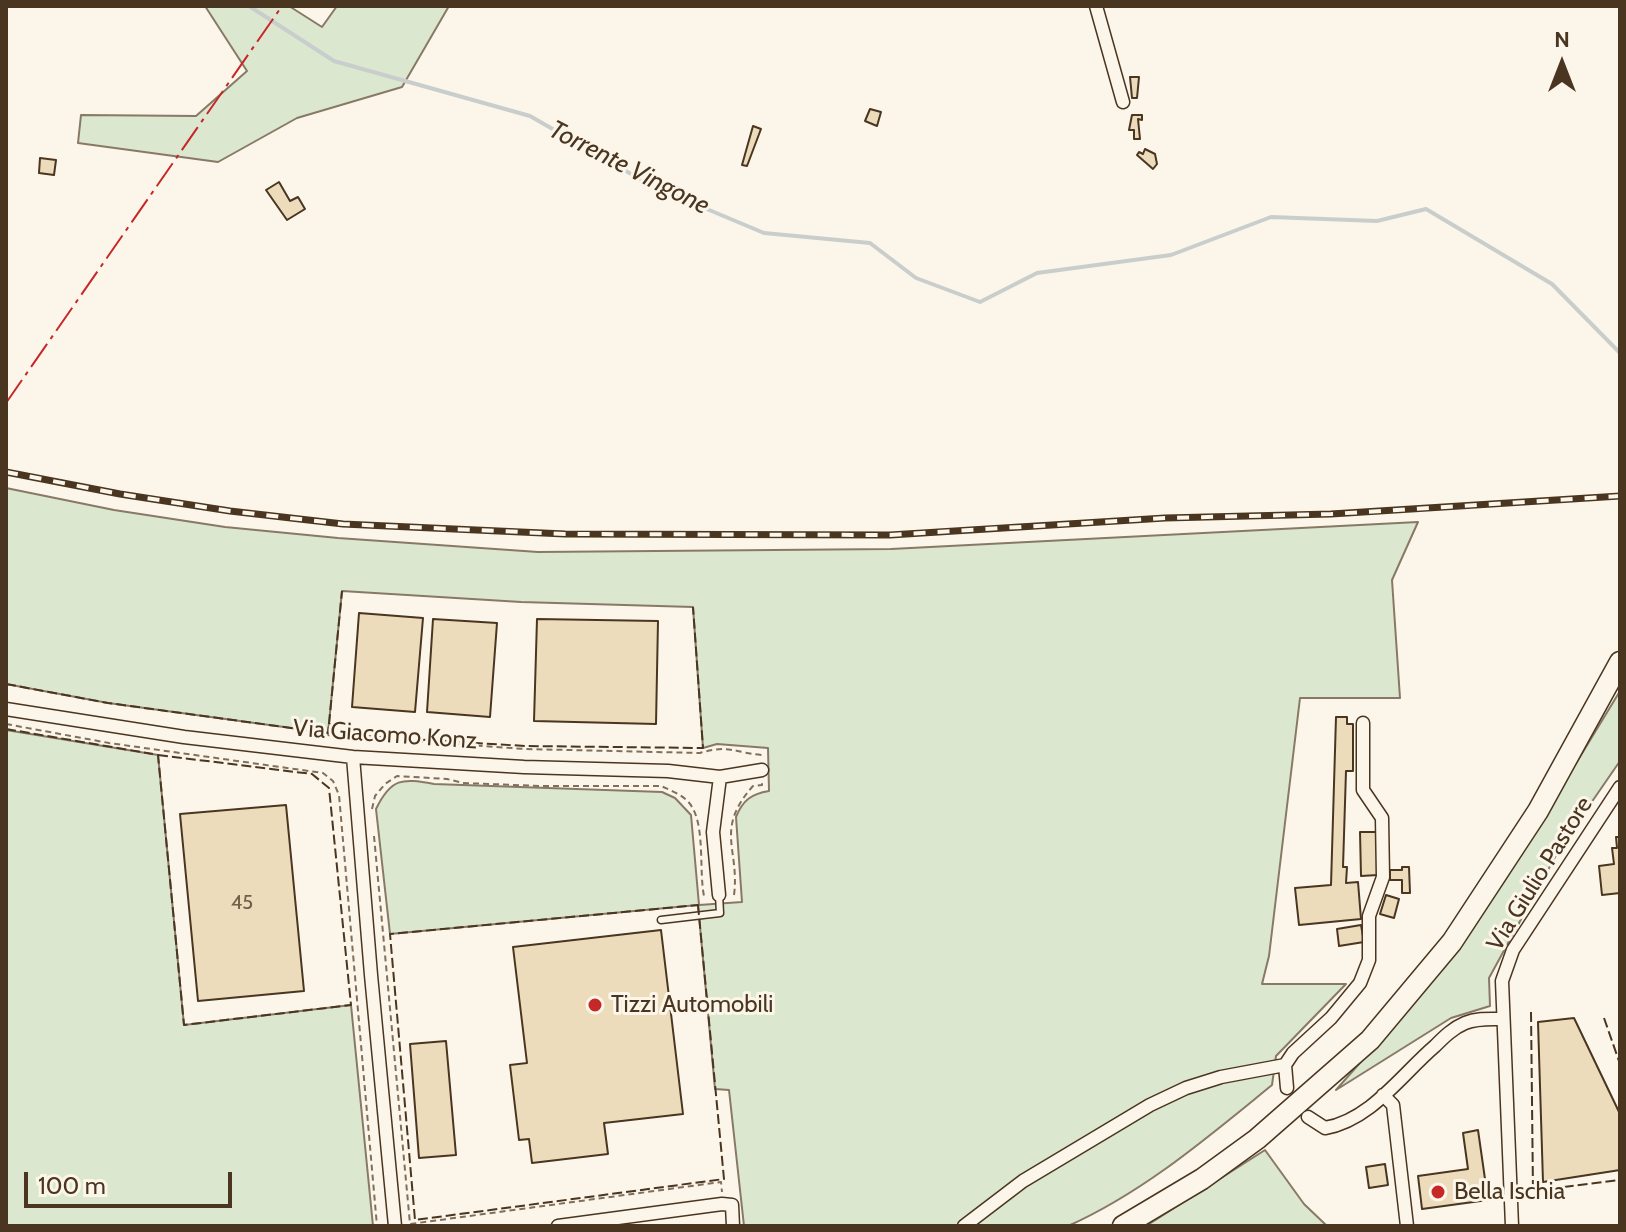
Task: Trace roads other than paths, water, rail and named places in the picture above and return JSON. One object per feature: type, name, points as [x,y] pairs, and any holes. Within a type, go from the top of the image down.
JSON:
[{"type":"main road","points":[[1123,1226],[1202,1179],[1257,1139],[1370,1040],[1452,942],[1538,811],[1620,662]]},
{"type":"street","points":[[1096,6],[1123,102]]},
{"type":"street","name":"Via Giacomo Konz","points":[[6,709],[184,737],[353,757],[524,767],[654,770],[720,777],[762,770]]},
{"type":"street","points":[[964,1226],[1023,1181],[1150,1105],[1186,1088],[1221,1077],[1285,1065],[1360,983],[1369,960],[1369,916],[1383,877],[1382,818],[1363,790],[1363,723]]},
{"type":"street","points":[[353,757],[395,1226]]},
{"type":"street","points":[[719,895],[713,832],[720,777]]},
{"type":"street","name":"Via Giulio Pastore","points":[[1512,1226],[1502,981],[1513,950],[1620,787]]},
{"type":"street","points":[[1308,1117],[1325,1128],[1340,1125],[1373,1105],[1455,1028],[1476,1020],[1502,1019]]},
{"type":"street","points":[[1285,1065],[1287,1088]]},
{"type":"street","points":[[1383,1095],[1393,1105],[1407,1226]]},
{"type":"street","points":[[558,1226],[722,1204],[732,1205],[733,1226]]},
{"type":"lane","points":[[661,920],[720,913],[719,895]]},
{"type":"waterway","name":"Torrente Vingone","points":[[249,6],[334,61],[530,116],[652,186],[764,233],[870,243],[916,278],[980,302],[1037,273],[1171,255],[1271,217],[1377,221],[1426,209],[1552,284],[1620,353]]},
{"type":"railway","points":[[6,472],[230,511],[343,524],[565,534],[890,535],[1165,518],[1331,514],[1620,496]]},
{"type":"place","name":"Tizzi Automobili","points":[[595,1005]]},
{"type":"place","name":"Bella Ischia","points":[[1438,1192]]}]
